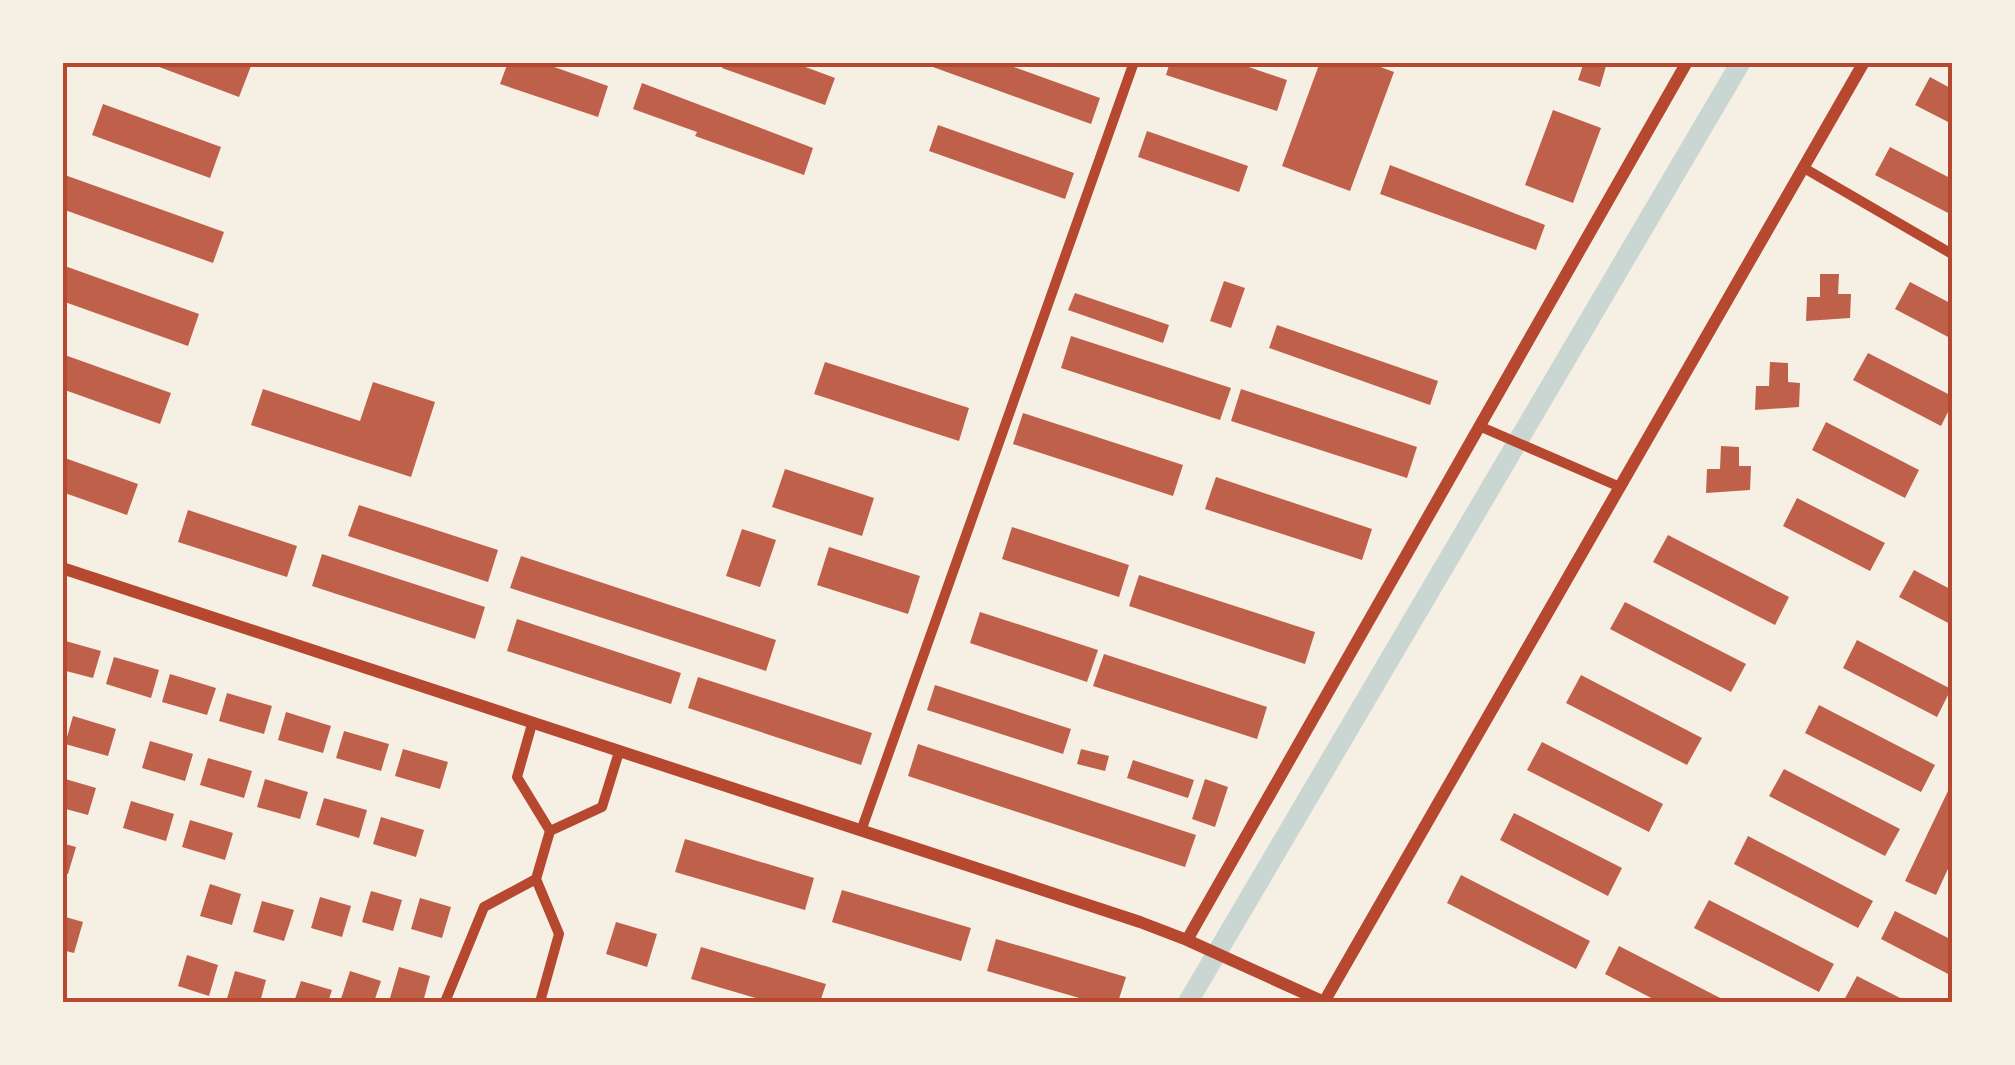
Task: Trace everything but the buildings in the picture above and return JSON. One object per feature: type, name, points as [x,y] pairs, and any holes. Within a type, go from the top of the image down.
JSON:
[{"type":"street","points":[[861,831],[1134,62]]},
{"type":"street","points":[[1187,940],[1687,62]]},
{"type":"street","points":[[62,568],[1187,940],[1324,1002],[1864,62]]},
{"type":"street","points":[[1804,168],[1952,254]]},
{"type":"street","points":[[1480,426],[1620,486]]},
{"type":"street","points":[[532,724],[517,778],[550,831],[536,879],[559,934],[540,1002]]},
{"type":"street","points":[[550,831],[602,807],[619,752]]},
{"type":"street","points":[[445,1002],[484,907],[536,879]]},
{"type":"waterway","points":[[1188,1002],[1741,62]]}]
